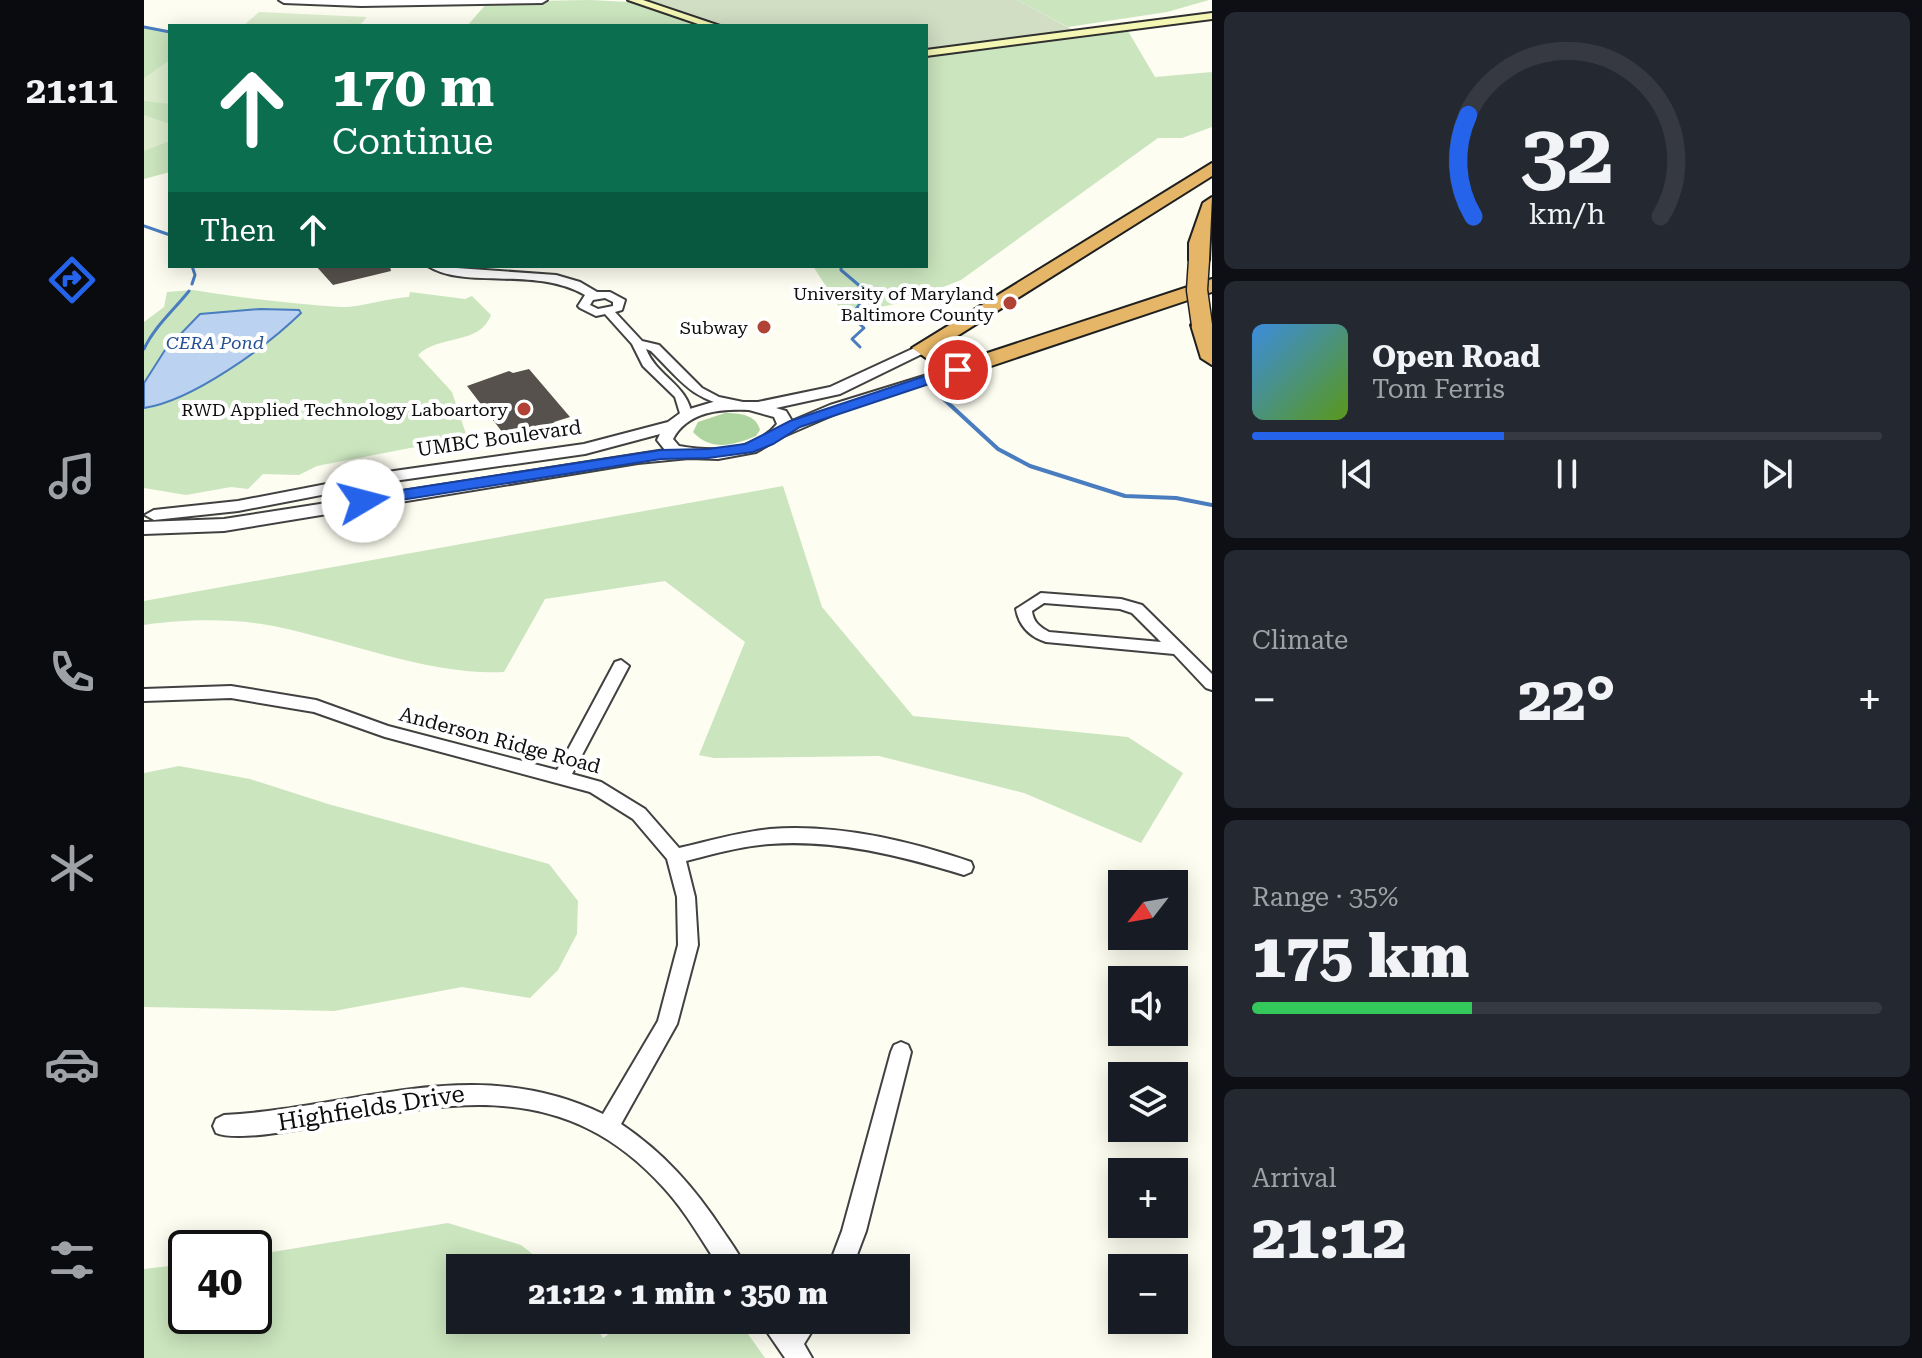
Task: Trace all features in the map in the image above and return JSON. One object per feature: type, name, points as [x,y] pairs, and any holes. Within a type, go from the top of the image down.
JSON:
[{"type":"highway","points":[[1212,168],[923,348],[958,370],[1212,285]]},
{"type":"highway","points":[[1212,203],[1199,243],[1197,290],[1209,320],[1212,358]]},
{"type":"main road","points":[[633,0],[709,24]]},
{"type":"main road","points":[[928,53],[1139,23],[1212,16]]},
{"type":"street","points":[[284,0],[542,0]]},
{"type":"street","points":[[442,268],[464,273],[563,279],[594,295],[611,295],[619,300],[620,306],[609,312],[638,343],[655,348],[698,391],[715,400],[739,405]]},
{"type":"street","points":[[638,343],[639,355],[684,399],[686,417]]},
{"type":"street","points":[[761,406],[835,391],[923,348]]},
{"type":"street","points":[[780,432],[836,408],[958,370]]},
{"type":"street","points":[[761,406],[783,417],[785,424],[780,432]]},
{"type":"street","name":"UMBC Boulevard","points":[[144,516],[238,506],[394,476],[585,449],[669,427],[711,408],[761,406]]},
{"type":"street","points":[[669,427],[665,440],[668,446],[688,453]]},
{"type":"street","name":"UMBC Boulevard","points":[[144,528],[224,525],[638,458],[748,448],[780,432]]},
{"type":"street","points":[[1178,649],[1046,637],[1033,631],[1024,618],[1024,609],[1041,598],[1121,604],[1144,613],[1212,684]]},
{"type":"street","points":[[562,777],[621,666]]},
{"type":"street","name":"Anderson Ridge Road","points":[[144,695],[231,692],[316,706],[385,731],[562,777],[618,799],[657,832],[675,856],[686,897],[688,945],[667,1024],[607,1128]]},
{"type":"street","points":[[675,856],[744,840],[817,837],[897,847],[964,867]]},
{"type":"street","points":[[845,1254],[901,1052]]},
{"type":"street","name":"Highfields Drive","points":[[224,1126],[275,1124],[409,1099],[496,1092],[538,1098],[607,1128],[637,1147],[664,1172],[688,1201],[724,1254]]},
{"type":"street","points":[[782,1334],[795,1351]]},
{"type":"green space","points":[[638,0],[1017,0],[1073,30],[994,44],[928,51],[928,24],[716,24]]},
{"type":"green space","points":[[1017,0],[1209,0],[1167,12],[1068,27]]},
{"type":"green space","points":[[488,2],[628,2],[701,24],[469,24]]},
{"type":"green space","points":[[259,12],[367,17],[361,24],[245,24]]},
{"type":"green space","points":[[1125,26],[1155,77],[1212,72],[1212,127],[1182,138],[1158,138],[961,280],[905,302],[860,311],[839,307],[814,268],[928,268],[928,55]]},
{"type":"green space","points":[[144,27],[168,32],[168,173],[144,179]]},
{"type":"green space","points":[[168,61],[168,104],[144,101],[144,78]]},
{"type":"green space","points":[[144,115],[168,123],[168,142],[144,151]]},
{"type":"green space","points":[[193,290],[341,307],[409,297],[410,292],[465,299],[472,296],[491,315],[485,325],[468,336],[437,344],[418,355],[452,392],[467,437],[317,466],[299,475],[263,474],[248,489],[231,487],[186,495],[144,488],[144,322],[164,307],[167,292]]},
{"type":"green space","points":[[725,413],[751,418],[760,430],[756,436],[723,445],[707,442],[693,432],[698,422]]},
{"type":"green space","points":[[783,486],[822,607],[913,716],[1128,737],[1183,773],[1141,843],[1024,793],[879,756],[714,758],[699,755],[745,642],[665,581],[545,599],[504,672],[449,669],[262,624],[211,620],[144,625],[144,601]]},
{"type":"green space","points":[[179,766],[250,779],[328,804],[549,864],[578,901],[577,934],[558,970],[530,998],[462,987],[334,1011],[144,1007],[144,773]]},
{"type":"green space","points":[[448,1223],[521,1245],[532,1254],[446,1254],[446,1334],[601,1334],[603,1338],[609,1334],[748,1334],[765,1358],[144,1358],[144,1269],[168,1266],[168,1334],[272,1334],[272,1252]]},
{"type":"water","name":"CERA Pond","points":[[260,309],[299,310],[301,313],[268,341],[206,384],[144,408],[144,383],[165,350],[200,314]]},
{"type":"building","points":[[318,268],[390,268],[391,271],[333,285]]},
{"type":"building","name":"RWD Applied Technology Laboartory","points":[[529,369],[570,417],[554,422],[555,426],[506,437],[467,386],[509,371]]},
{"type":"waterway","points":[[144,27],[168,32]]},
{"type":"waterway","points":[[144,226],[168,234]]},
{"type":"waterway","points":[[192,284],[195,275],[193,268]]},
{"type":"waterway","points":[[841,268],[868,293],[851,316],[864,328],[852,339],[860,347]]},
{"type":"waterway","points":[[144,349],[189,291]]},
{"type":"waterway","points":[[935,391],[998,449],[1030,466],[1125,496],[1176,498],[1212,505]]},
{"type":"place","name":"University of Maryland Baltimore County","points":[[1010,303]]},
{"type":"place","name":"Subway","points":[[764,327]]},
{"type":"place","name":"RWD Applied Technology Laboartory","points":[[524,409]]},
{"type":"route","points":[[363,501],[661,454],[730,452],[768,441],[795,424],[836,408],[958,370]]}]
